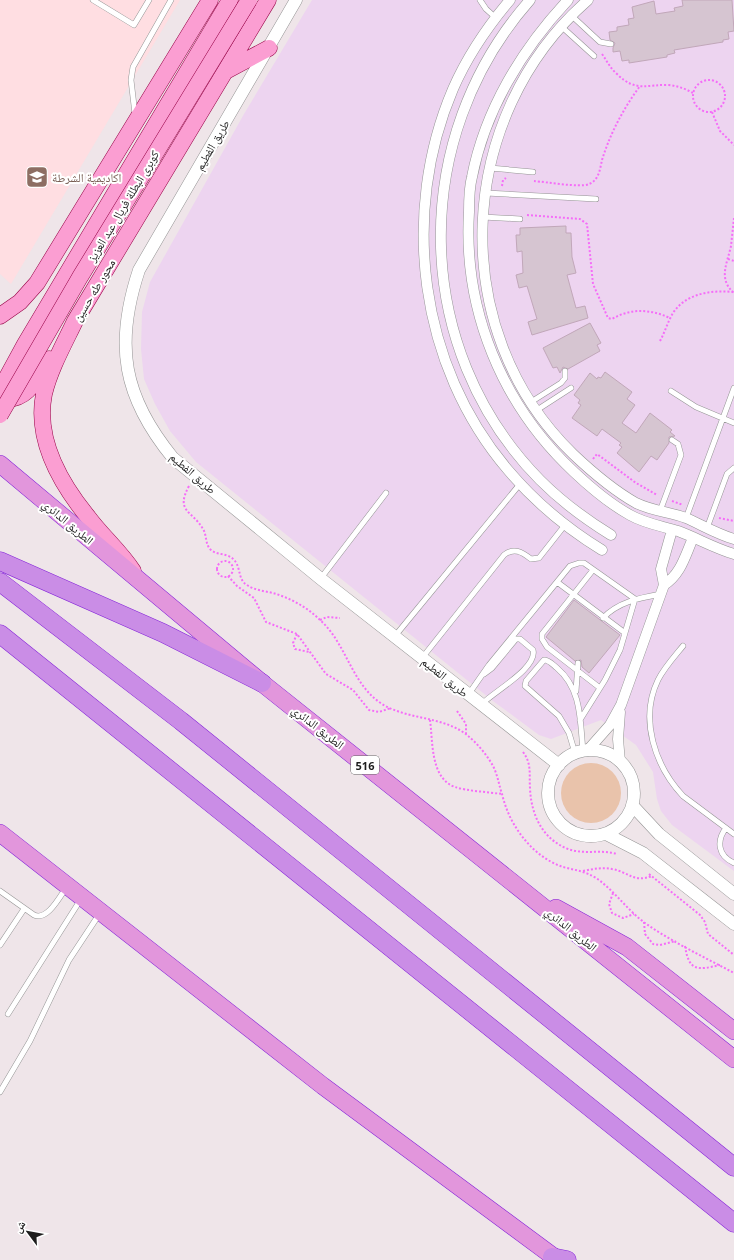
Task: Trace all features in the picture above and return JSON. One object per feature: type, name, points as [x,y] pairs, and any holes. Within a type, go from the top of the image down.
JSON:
[{"type":"highway","name":"الطريق الدائري","points":[[0,464],[262,683],[734,1060]]},
{"type":"highway","name":"516","points":[[0,561],[163,633],[262,683]]},
{"type":"highway","points":[[0,582],[187,726],[734,1167]]},
{"type":"highway","points":[[0,634],[734,1223]]},
{"type":"highway","points":[[0,833],[21,851],[323,1086],[559,1259]]},
{"type":"highway","points":[[531,897],[580,920],[627,947],[734,1031]]},
{"type":"main road","points":[[0,322],[29,300],[37,283],[210,0]]},
{"type":"main road","name":"كوبرى البطلة فريال عبد العزيز","points":[[0,390],[25,344],[230,0]]},
{"type":"main road","name":"كوبرى البطلة فريال عبد العزيز","points":[[0,414],[80,277],[249,0]]},
{"type":"main road","name":"محور طه حسين","points":[[143,585],[118,550],[88,518],[70,494],[56,468],[46,440],[43,415],[44,394],[62,348],[75,321],[268,0]]},
{"type":"main road","points":[[225,72],[269,48]]},
{"type":"main road","points":[[0,316],[20,302],[37,283]]},
{"type":"main road","points":[[0,398],[15,398],[32,388],[53,351],[75,321]]},
{"type":"main road","points":[[0,843],[21,851]]},
{"type":"street","name":"طريق الفطيم","points":[[296,0],[139,270],[130,298],[125,326],[126,355],[130,384],[140,411],[155,436],[192,481],[321,579],[559,765]]},
{"type":"street","points":[[510,0],[496,18],[464,68],[454,88],[440,128],[427,188],[423,232],[425,281],[435,326],[449,370],[468,412],[493,450],[520,484],[565,525],[602,550]]},
{"type":"street","points":[[530,0],[510,26],[482,71],[460,116],[449,154],[442,200],[440,245],[442,266],[449,309],[468,369],[493,419],[524,462],[567,504],[611,535]]},
{"type":"street","points":[[568,0],[541,31],[516,67],[488,125],[471,178],[468,258],[471,280],[485,337],[506,384],[523,414],[548,446],[578,476],[606,499],[642,521],[672,530],[734,554]]},
{"type":"street","points":[[588,0],[561,26],[538,56],[526,75],[501,130],[485,192],[483,217],[483,258],[490,306],[498,333],[517,379],[534,406],[565,446],[586,466],[614,488],[637,503],[686,518],[734,539]]},
{"type":"street","points":[[488,125],[501,130]]},
{"type":"street","points":[[440,128],[455,132]]},
{"type":"street","points":[[468,258],[483,258]]},
{"type":"street","points":[[506,384],[517,379]]},
{"type":"street","points":[[606,499],[614,488]]},
{"type":"street","points":[[582,752],[599,751],[610,755],[620,762],[628,771],[632,782],[634,793],[632,805],[622,822],[606,834],[590,836],[574,833],[560,824],[551,811],[548,795],[550,779],[559,765],[582,752],[610,725],[621,705],[662,589],[661,569],[672,530]]},
{"type":"street","points":[[662,589],[681,568],[692,538]]},
{"type":"street","points":[[620,762],[618,728],[621,705]]},
{"type":"street","points":[[632,805],[659,834],[734,894]]},
{"type":"street","points":[[606,834],[634,847],[663,867],[734,924]]},
{"type":"lane","points":[[93,0],[134,25],[149,0]]},
{"type":"lane","points":[[136,121],[131,80],[132,67],[171,0]]},
{"type":"lane","points":[[480,0],[486,9],[496,18]]},
{"type":"lane","points":[[572,15],[600,42],[611,44]]},
{"type":"lane","points":[[561,26],[594,56]]},
{"type":"lane","points":[[490,168],[533,172]]},
{"type":"lane","points":[[485,192],[596,199]]},
{"type":"lane","points":[[483,217],[520,219]]},
{"type":"lane","points":[[534,406],[561,383],[565,378],[565,371]]},
{"type":"lane","points":[[534,406],[571,388]]},
{"type":"lane","points":[[686,518],[734,388]]},
{"type":"lane","points":[[671,391],[696,407],[734,423]]},
{"type":"lane","points":[[660,511],[680,455],[678,444],[672,440]]},
{"type":"lane","points":[[707,528],[727,474],[734,468]]},
{"type":"lane","points":[[394,637],[520,484]]},
{"type":"lane","points":[[321,579],[386,493]]},
{"type":"lane","points":[[422,658],[504,555],[514,550],[522,552],[531,559],[539,558],[565,525]]},
{"type":"lane","points":[[468,695],[489,665],[570,566],[584,563],[635,599]]},
{"type":"lane","points":[[593,570],[542,634],[542,639],[547,647],[600,688]]},
{"type":"lane","points":[[557,582],[625,633]]},
{"type":"lane","points":[[603,618],[613,609],[662,589]]},
{"type":"lane","points":[[580,720],[600,688],[620,650],[635,599]]},
{"type":"lane","points":[[481,705],[492,694],[510,683],[520,674],[533,658],[533,650],[520,639],[516,639],[494,666],[484,674]]},
{"type":"lane","points":[[683,646],[663,672],[654,690],[650,711],[651,733],[662,766],[676,788],[683,796],[734,834]]},
{"type":"lane","points":[[576,694],[561,671],[546,660],[540,662],[525,684],[526,689],[558,716],[582,752]]},
{"type":"lane","points":[[578,663],[576,670],[576,694],[580,720],[582,752]]},
{"type":"lane","points":[[726,828],[720,836],[719,847],[726,858],[734,863]]},
{"type":"lane","points":[[0,891],[24,909],[37,916],[43,916],[68,887]]},
{"type":"lane","points":[[8,1014],[82,898]]},
{"type":"lane","points":[[0,945],[24,909]]},
{"type":"lane","points":[[0,1092],[30,1041],[69,960],[100,912]]},
{"type":"path","points":[[601,52],[611,68],[620,78],[649,88],[669,85],[694,93]]},
{"type":"path","points":[[712,81],[720,86],[724,99],[720,107],[712,112],[699,109],[694,102],[694,93],[698,84],[712,81]]},
{"type":"path","points":[[528,180],[584,185],[593,182],[598,176],[605,150],[618,121],[640,86]]},
{"type":"path","points":[[712,112],[720,131],[734,145]]},
{"type":"path","points":[[501,194],[503,180],[506,178]]},
{"type":"path","points":[[525,215],[580,219],[587,224],[593,284],[608,318],[612,319],[624,312],[637,310],[652,312],[670,318]]},
{"type":"path","points":[[733,293],[724,276],[734,218]]},
{"type":"path","points":[[728,259],[734,261]]},
{"type":"path","points":[[660,341],[675,310],[692,297],[716,291],[733,293]]},
{"type":"path","points":[[586,466],[597,454],[636,483],[664,498],[690,507]]},
{"type":"path","points":[[192,481],[196,490]]},
{"type":"path","points":[[192,481],[183,500],[184,507],[202,527],[208,546],[211,550],[230,556],[235,562],[240,576],[247,586],[294,601],[320,620],[343,649],[358,679],[378,700],[390,708],[430,720],[466,735],[487,757],[494,768],[502,794],[515,826],[525,840],[538,853],[562,866],[582,871],[595,877],[644,922],[734,973]]},
{"type":"path","points":[[712,516],[734,521]]},
{"type":"path","points":[[228,576],[232,571],[231,565],[223,561],[217,565],[217,572],[221,576],[228,576],[237,586],[254,598],[266,622],[297,634],[326,674],[353,690],[368,710],[379,712],[390,708]]},
{"type":"path","points":[[320,620],[334,616],[340,618]]},
{"type":"path","points":[[297,634],[293,643],[295,649],[309,652]]},
{"type":"path","points":[[457,711],[466,724],[466,735]]},
{"type":"path","points":[[430,720],[438,769],[444,780],[455,787],[502,794]]},
{"type":"path","points":[[520,750],[528,759],[531,769],[532,807],[535,816],[545,833],[560,845],[579,852],[612,852],[621,855]]},
{"type":"path","points":[[582,871],[606,868],[641,879],[651,876],[663,867]]},
{"type":"path","points":[[646,871],[700,915],[705,922],[708,934],[734,955]]},
{"type":"path","points":[[613,893],[609,904],[612,913],[623,918],[635,914]]},
{"type":"path","points":[[644,922],[646,934],[652,944],[660,945],[676,941]]},
{"type":"path","points":[[685,946],[689,961],[695,968],[703,969],[720,965]]},
{"type":"shaded area","name":"اكاديمية الشرطة","points":[[0,0],[180,0],[11,284],[0,274]]},
{"type":"shaded area","points":[[312,0],[734,0],[734,871],[672,825],[661,811],[657,799],[653,772],[636,745],[601,720],[551,739],[539,735],[493,701],[196,462],[170,431],[155,404],[144,379],[141,349],[142,312],[150,282],[244,114]]},
{"type":"shaded area","points":[[591,763],[607,768],[612,772],[616,777],[621,793],[616,809],[612,814],[607,818],[591,823],[575,818],[570,814],[566,809],[561,793],[566,777],[570,772],[575,768]]},
{"type":"building","points":[[682,0],[732,0],[734,31],[728,32],[729,39],[723,40],[723,42],[674,50],[675,53],[667,55],[667,57],[629,63],[629,60],[622,61],[620,51],[613,52],[615,43],[610,40],[609,32],[617,31],[617,27],[629,25],[628,19],[634,18],[632,7],[654,1],[656,14],[675,11],[674,8],[683,6]]},
{"type":"building","points":[[566,226],[566,233],[571,233],[572,257],[576,273],[567,275],[576,308],[585,306],[588,318],[532,335],[528,322],[537,319],[527,286],[519,288],[516,275],[523,273],[522,251],[517,252],[516,235],[520,235],[520,228]]},
{"type":"building","points":[[590,323],[601,343],[597,345],[600,351],[568,369],[563,367],[560,373],[557,367],[553,368],[543,348]]},
{"type":"building","points":[[605,372],[632,392],[627,399],[635,405],[622,423],[636,433],[650,413],[672,430],[670,432],[675,436],[669,437],[669,443],[657,460],[651,456],[639,472],[617,453],[622,447],[619,445],[621,443],[602,429],[597,436],[572,418],[581,405],[578,403],[580,400],[574,395],[590,373],[597,379],[598,377],[601,378]]},
{"type":"building","points":[[574,600],[620,635],[589,673],[582,667],[581,660],[575,661],[546,637]]},
{"type":"place","name":"اكاديمية الشرطة","points":[[37,177]]}]
